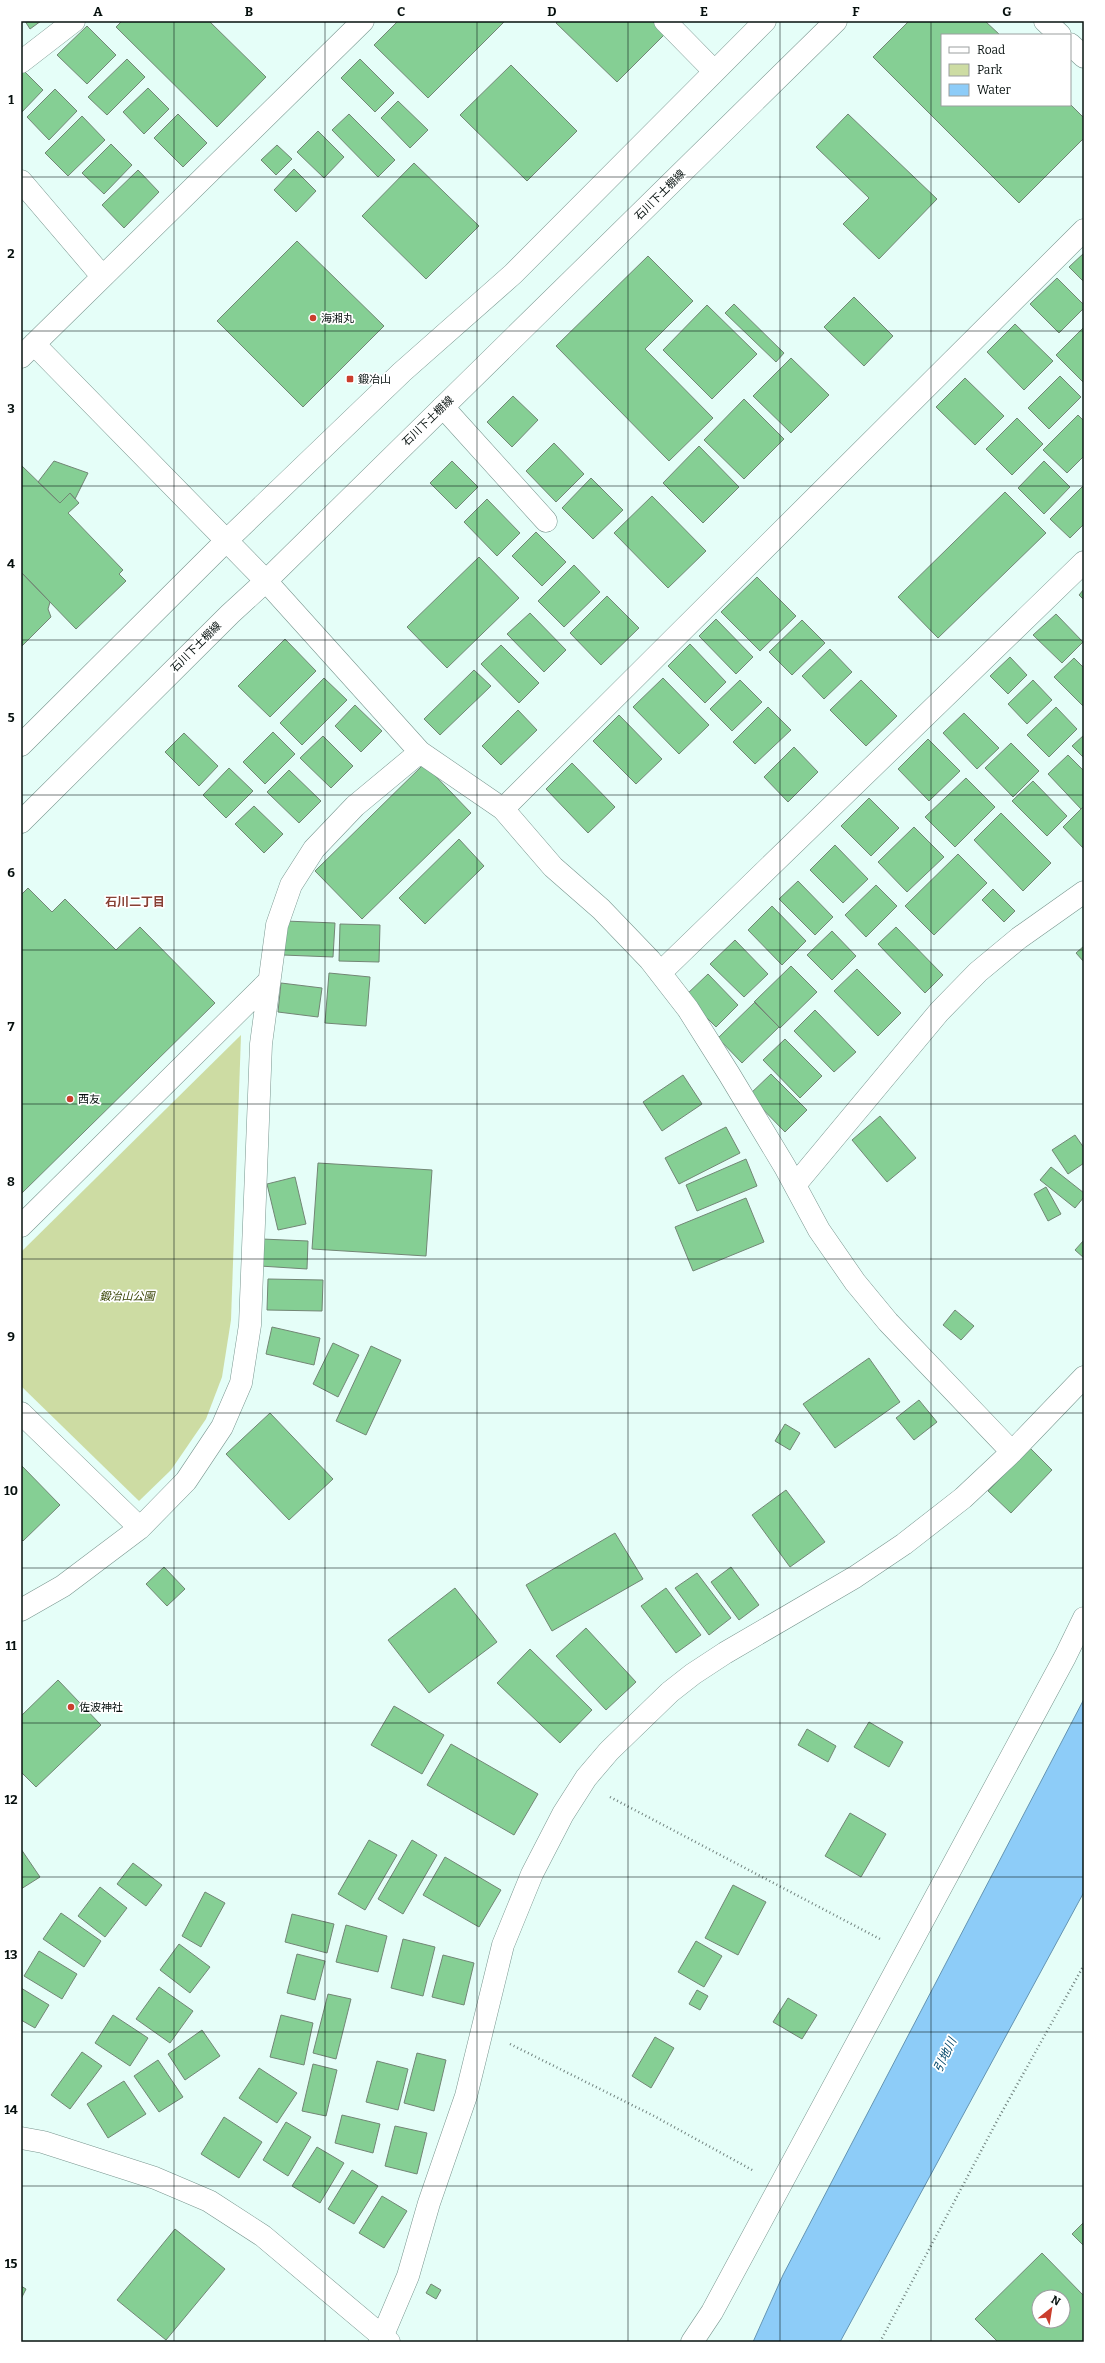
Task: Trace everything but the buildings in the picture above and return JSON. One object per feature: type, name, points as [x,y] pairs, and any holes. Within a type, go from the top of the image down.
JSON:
[{"type":"street","points":[[21,62],[74,21]]},
{"type":"street","points":[[363,21],[102,276],[28,351],[226,540],[266,581],[420,752],[503,809],[553,867],[600,909],[650,960],[696,1022],[795,1185],[819,1230],[859,1287],[888,1322],[1012,1452]]},
{"type":"street","points":[[665,21],[714,71]]},
{"type":"street","points":[[21,744],[226,540],[402,372],[514,274],[765,21]]},
{"type":"street","name":"石川下土棚線","points":[[21,822],[230,614],[266,581],[521,332],[836,21]]},
{"type":"street","points":[[1045,21],[1059,34]]},
{"type":"street","points":[[1071,45],[1084,57]]},
{"type":"street","points":[[21,181],[102,276]]},
{"type":"street","points":[[503,809],[1084,230]]},
{"type":"street","points":[[443,407],[546,521]]},
{"type":"street","points":[[660,973],[1084,562]]},
{"type":"street","points":[[21,1610],[63,1586],[140,1528],[186,1481],[222,1427],[241,1383],[250,1325],[261,1044],[268,982],[277,925],[291,885],[314,850],[355,806],[420,752]]},
{"type":"street","points":[[795,1185],[939,1012],[978,972],[1019,938],[1084,892]]},
{"type":"street","points":[[21,1226],[268,982]]},
{"type":"street","points":[[21,2138],[43,2142],[154,2178],[209,2201],[263,2236],[384,2340],[408,2276],[429,2203],[466,2096],[503,1945],[515,1914],[563,1814],[583,1783],[615,1746],[670,1692],[693,1674],[724,1653],[855,1577],[904,1544],[963,1498],[1012,1452],[1084,1377]]},
{"type":"street","points":[[21,1413],[140,1528]]},
{"type":"street","points":[[692,2342],[712,2312],[781,2186],[1062,1664],[1084,1618]]},
{"type":"path","points":[[583,1783],[906,1953]]},
{"type":"path","points":[[880,2342],[998,2119],[1084,1965]]},
{"type":"path","points":[[483,2030],[654,2116],[781,2186]]},
{"type":"green space","name":"鍛冶山公園","points":[[241,1035],[231,1320],[222,1377],[206,1419],[171,1470],[139,1501],[21,1386],[21,1252]]},
{"type":"water","name":"引地川","points":[[1084,1699],[1084,1892],[840,2342],[753,2342],[783,2275]]},
{"type":"place","name":"海湘丸","points":[[313,318]]},
{"type":"place","name":"鍛冶山","points":[[350,379]]},
{"type":"place","name":"西友","points":[[70,1099]]},
{"type":"place","name":"佐波神社","points":[[71,1707]]},
{"type":"district","name":"石川二丁目","points":[[135,902]]}]
